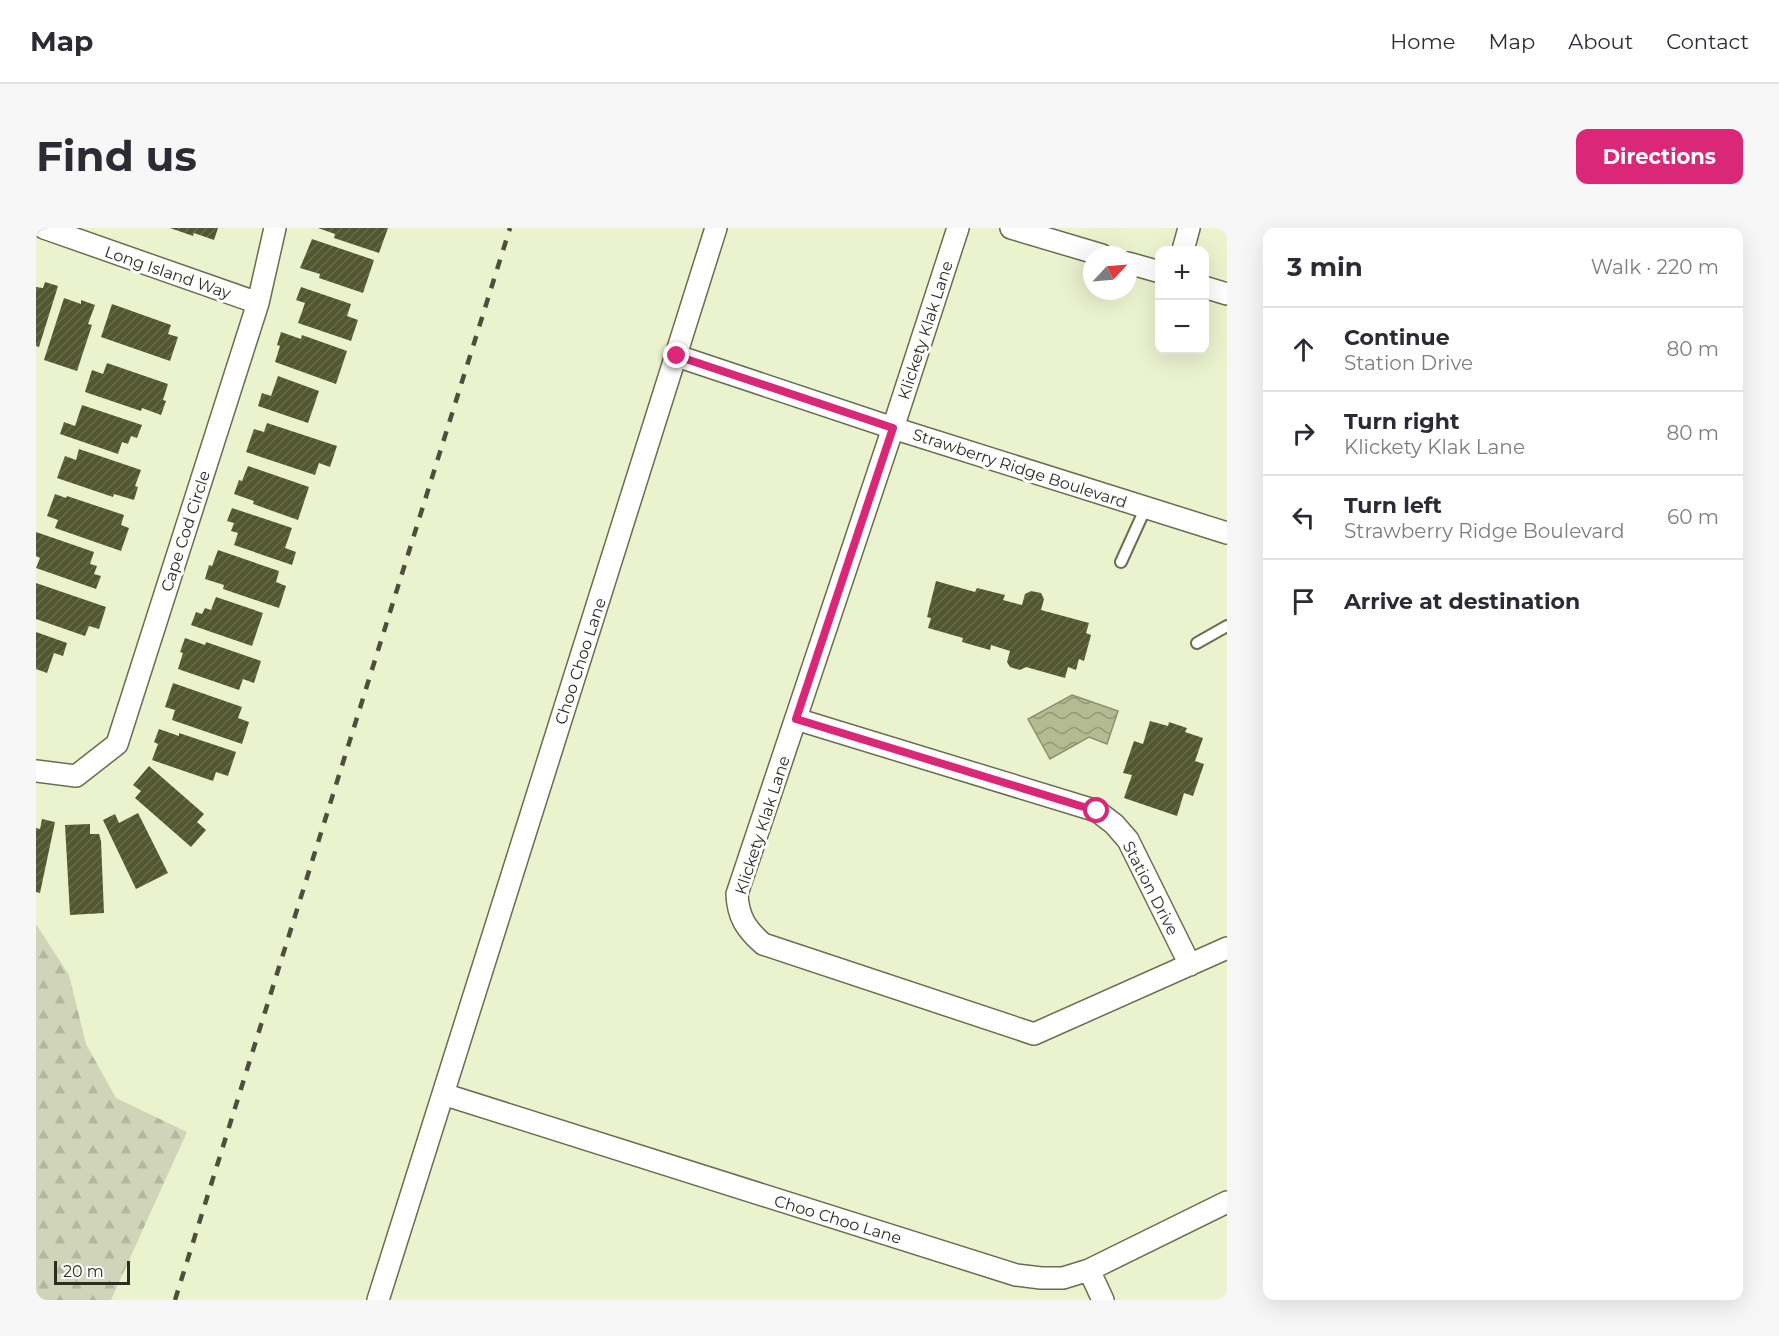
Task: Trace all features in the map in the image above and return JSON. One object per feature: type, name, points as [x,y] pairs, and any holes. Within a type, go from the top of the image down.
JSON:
[{"type":"street","name":"Long Island Way","points":[[44,228],[258,303]]},
{"type":"street","name":"Cape Cod Circle","points":[[36,771],[76,776],[117,744],[258,303],[275,228]]},
{"type":"street","name":"Choo Choo Lane","points":[[378,1300],[716,228]]},
{"type":"street","name":"Klickety Klak Lane","points":[[958,228],[737,894],[738,909],[752,934],[763,944],[1034,1034],[1227,948]]},
{"type":"street","points":[[1011,228],[1083,249]]},
{"type":"street","points":[[1184,246],[1189,228]]},
{"type":"street","points":[[1137,266],[1155,271]]},
{"type":"street","points":[[1209,289],[1227,294]]},
{"type":"street","name":"Strawberry Ridge Boulevard","points":[[677,356],[893,428],[1227,533]]},
{"type":"street","name":"Station Drive","points":[[796,719],[1097,811],[1114,824],[1128,840],[1190,965]]},
{"type":"street","name":"Choo Choo Lane","points":[[443,1094],[1016,1275],[1063,1278],[1089,1270],[1227,1202]]},
{"type":"street","points":[[1089,1270],[1103,1300]]},
{"type":"lane","points":[[1121,562],[1146,507]]},
{"type":"lane","points":[[1197,643],[1227,626]]},
{"type":"green space","points":[[36,924],[69,975],[86,1044],[116,1098],[187,1132],[111,1300],[36,1300]]},
{"type":"water","points":[[1072,695],[1118,711],[1107,744],[1089,737],[1050,759],[1028,719]]},
{"type":"building","points":[[170,228],[218,228],[214,240]]},
{"type":"building","points":[[318,228],[388,228],[379,253],[334,238],[335,234]]},
{"type":"building","points":[[312,239],[374,260],[363,293],[319,278],[320,274],[300,268]]},
{"type":"building","points":[[45,282],[58,286],[39,347],[36,346],[36,287],[43,288]]},
{"type":"building","points":[[301,287],[351,304],[347,316],[358,320],[351,341],[298,323],[305,303],[296,300]]},
{"type":"building","points":[[64,298],[81,304],[81,300],[95,305],[88,324],[92,325],[77,371],[44,360]]},
{"type":"building","points":[[112,304],[171,325],[168,334],[178,337],[170,361],[101,337]]},
{"type":"building","points":[[281,332],[301,339],[302,335],[347,351],[336,384],[275,362]]},
{"type":"building","points":[[107,363],[168,384],[161,415],[142,408],[141,411],[85,392],[92,370],[103,374]]},
{"type":"building","points":[[278,376],[319,391],[308,423],[258,406],[262,393],[271,396]]},
{"type":"building","points":[[82,405],[142,425],[137,438],[131,436],[128,444],[122,442],[118,454],[60,434],[64,422],[75,426]]},
{"type":"building","points":[[267,423],[337,446],[330,467],[319,463],[315,475],[246,452],[254,429],[264,432]]},
{"type":"building","points":[[79,449],[141,470],[135,486],[138,487],[134,500],[114,494],[113,497],[57,478],[65,456],[76,460]]},
{"type":"building","points":[[248,466],[309,487],[298,520],[253,504],[254,501],[234,494]]},
{"type":"building","points":[[55,494],[124,515],[121,525],[129,528],[121,551],[55,528],[58,520],[47,516]]},
{"type":"building","points":[[232,508],[292,528],[285,548],[296,552],[292,565],[234,545],[238,533],[231,531],[234,523],[227,521]]},
{"type":"building","points":[[36,532],[94,552],[90,564],[97,566],[94,574],[101,576],[96,589],[36,568],[40,558],[36,556]]},
{"type":"building","points":[[218,550],[279,571],[276,582],[286,586],[279,608],[223,589],[224,585],[205,579],[209,565],[212,566]]},
{"type":"building","points":[[936,581],[975,592],[977,588],[1005,595],[1003,600],[1022,605],[1025,594],[1031,591],[1041,593],[1044,599],[1041,610],[1089,623],[1086,633],[1091,635],[1084,661],[1079,659],[1076,670],[1068,667],[1065,678],[1026,667],[1020,670],[1010,667],[1007,662],[1010,651],[991,645],[990,650],[962,642],[963,638],[928,628],[931,618],[927,617]]},
{"type":"building","points":[[36,583],[106,607],[99,629],[89,626],[85,636],[36,619]]},
{"type":"building","points":[[216,597],[263,613],[252,646],[191,625],[196,612],[202,614],[205,608],[211,610]]},
{"type":"building","points":[[36,632],[67,643],[63,656],[54,653],[47,673],[36,669]]},
{"type":"building","points":[[185,638],[205,645],[206,642],[261,661],[254,683],[243,679],[239,690],[178,669]]},
{"type":"building","points":[[173,683],[242,707],[238,718],[249,722],[242,744],[172,720],[175,710],[165,707]]},
{"type":"building","points":[[1150,721],[1168,726],[1169,722],[1187,728],[1185,732],[1203,738],[1195,761],[1204,764],[1193,796],[1184,793],[1177,816],[1124,798],[1132,775],[1123,773],[1134,741],[1143,744]]},
{"type":"building","points":[[159,729],[179,736],[179,733],[236,752],[228,776],[216,772],[213,781],[152,760],[158,744],[154,742]]},
{"type":"building","points":[[149,766],[204,814],[197,822],[206,830],[191,847],[135,798],[141,791],[133,785]]},
{"type":"building","points":[[138,813],[168,873],[136,889],[103,820],[115,814],[119,823]]},
{"type":"building","points":[[42,819],[55,822],[40,893],[36,892],[36,828],[40,829]]},
{"type":"building","points":[[90,824],[90,834],[99,834],[101,841],[104,913],[70,915],[65,825]]},
{"type":"railway","points":[[175,1300],[510,228]]},
{"type":"route","points":[[677,356],[893,428],[796,719],[1097,811]]}]
